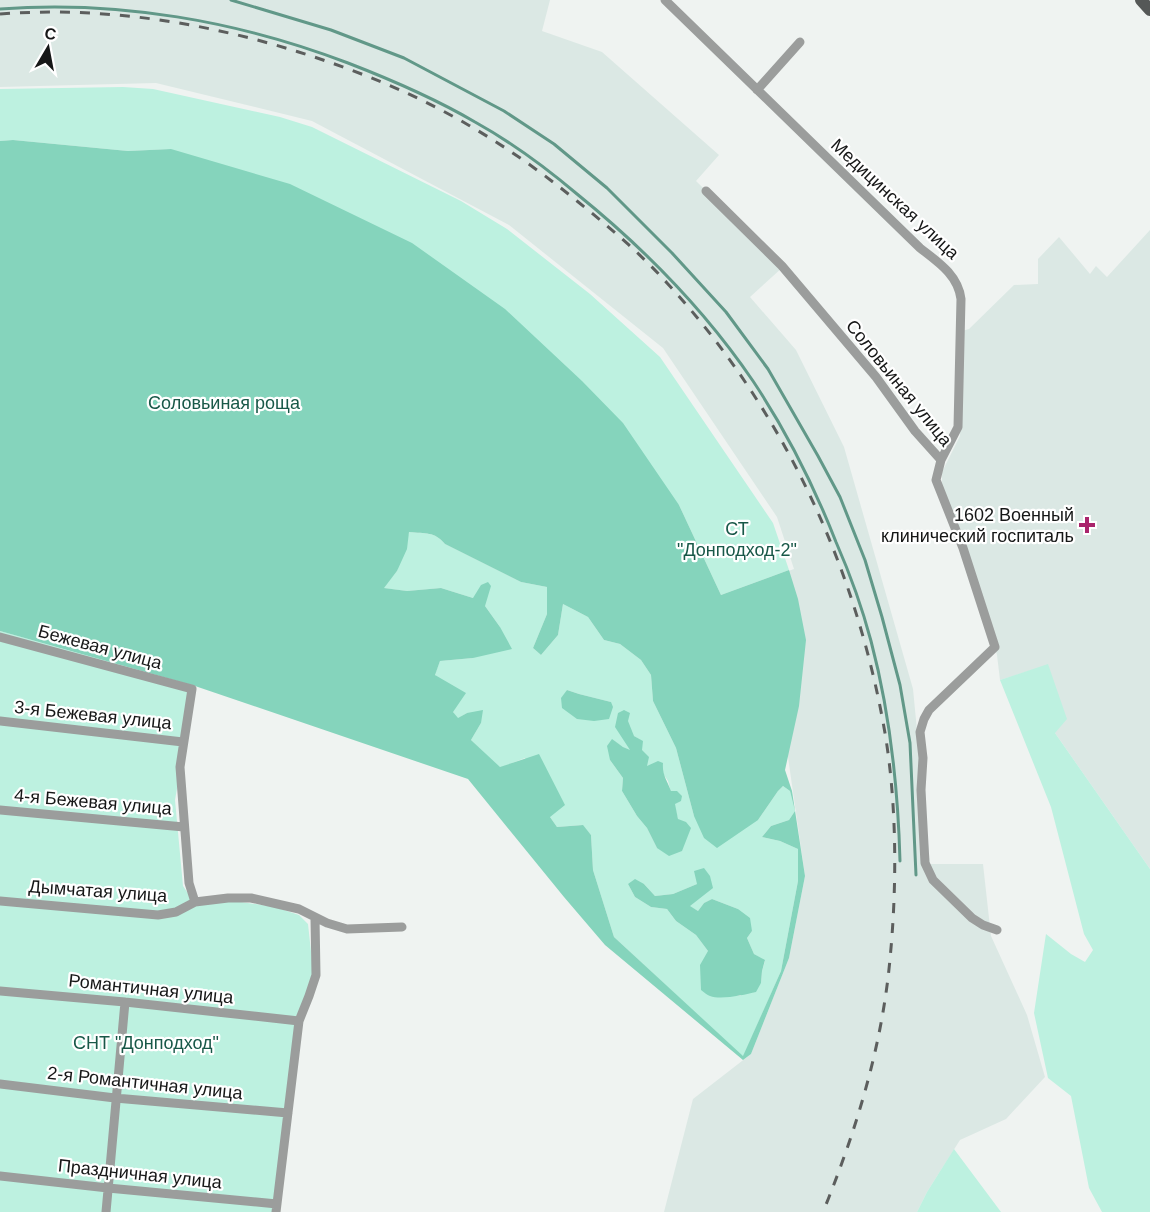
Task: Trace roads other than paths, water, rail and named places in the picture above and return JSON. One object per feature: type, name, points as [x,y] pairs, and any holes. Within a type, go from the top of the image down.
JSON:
[{"type":"main road","points":[[1141,0],[1150,10]]},
{"type":"street","name":"Медицинская улица","points":[[665,0],[912,240],[950,272],[958,285],[961,299],[958,427],[941,460]]},
{"type":"street","points":[[757,90],[801,42]]},
{"type":"street","name":"Соловьиная улица","points":[[706,191],[782,266],[941,460],[936,480],[963,549],[995,647],[928,710],[924,719],[920,732],[923,758],[921,790],[925,863],[933,880],[972,918],[997,930]]},
{"type":"street","name":"Бежевая улица","points":[[0,637],[192,689],[183,742]]},
{"type":"street","name":"3-я Бежевая улица","points":[[0,721],[183,742]]},
{"type":"street","points":[[183,742],[180,767],[184,827],[189,882],[195,902]]},
{"type":"street","name":"4-я Бежевая улица","points":[[0,810],[184,827]]},
{"type":"street","name":"Дымчатая улица","points":[[0,901],[158,915],[176,912],[195,902],[251,898],[299,909],[315,918],[347,930],[402,927]]},
{"type":"street","points":[[276,1208],[299,1021],[316,975],[315,918]]},
{"type":"street","name":"Романтичная улица","points":[[0,991],[299,1021]]},
{"type":"street","points":[[106,1212],[124,1002]]},
{"type":"street","name":"2-я Романтичная улица","points":[[0,1084],[115,1098],[288,1113]]},
{"type":"street","name":"Праздничная улица","points":[[0,1176],[276,1208]]},
{"type":"waterway","points":[[231,0],[331,30],[404,58],[504,111],[554,144],[607,188],[672,253],[726,312],[768,369],[818,456],[840,497],[865,560],[900,685],[910,743],[916,875]]},
{"type":"waterway","points":[[0,9],[89,8],[177,17],[264,36],[348,63],[428,97],[502,138],[565,184],[650,258],[694,305],[753,381],[788,440],[828,521],[860,603],[878,668],[892,750],[900,861]]},
{"type":"railway","points":[[0,14],[89,13],[134,17],[222,31],[266,42],[351,70],[442,110],[497,142],[524,161],[612,230],[667,283],[708,331],[746,382],[779,436],[834,550],[855,609],[872,671],[885,733],[892,789],[895,875],[890,959],[881,1024],[857,1120],[823,1212]]},
{"type":"place","name":"1602 Военный клинический госпиталь","points":[[1087,525]]},
{"type":"park label","name":"Соловьиная роща","points":[[224,403]]},
{"type":"park label","name":"СТ \"Донподход-2\"","points":[[737,539]]},
{"type":"park label","name":"СНТ \"Донподход\"","points":[[146,1043]]}]
